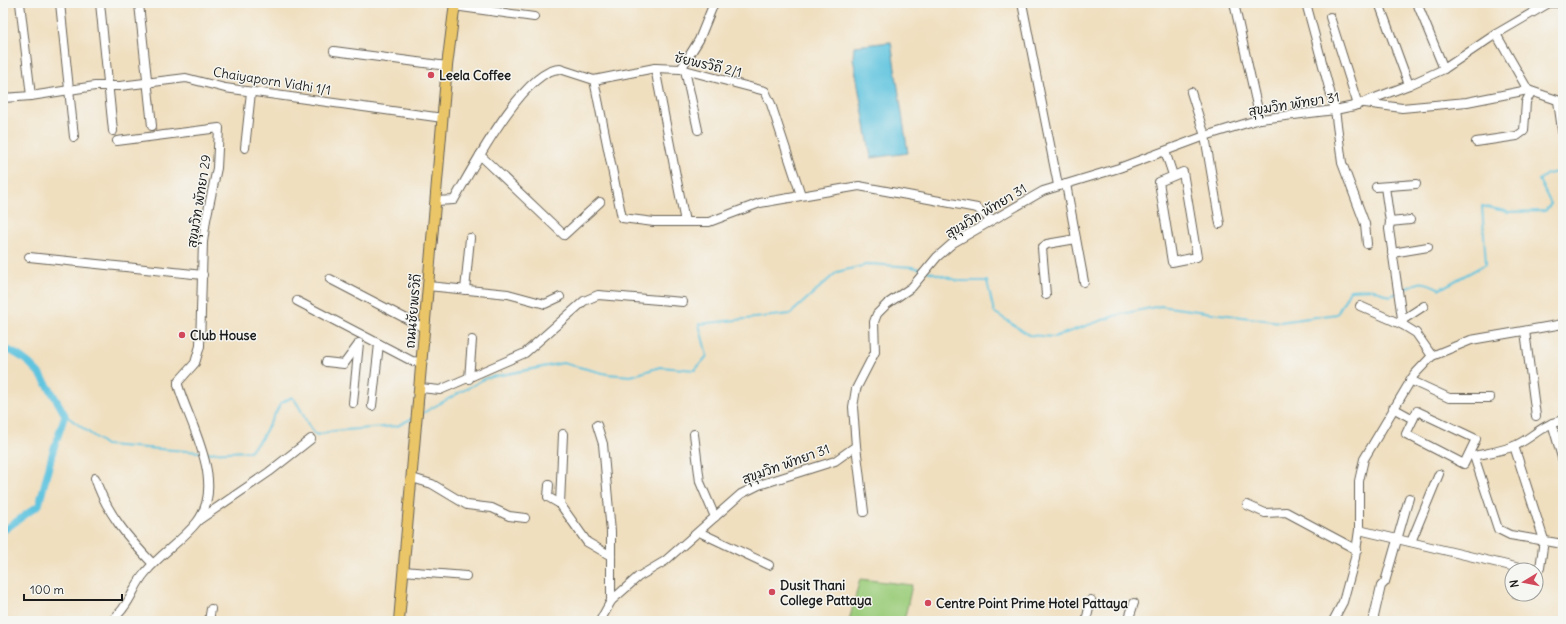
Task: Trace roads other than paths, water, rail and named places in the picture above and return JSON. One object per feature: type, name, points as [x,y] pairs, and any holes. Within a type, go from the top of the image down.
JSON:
[{"type":"main road","name":"ถนนชัยพรวิถี","points":[[399,621],[447,66],[454,4]]},
{"type":"street","points":[[20,3],[31,96]]},
{"type":"street","points":[[60,3],[74,137]]},
{"type":"street","points":[[100,3],[113,131]]},
{"type":"street","points":[[698,130],[683,70],[699,40],[714,3]]},
{"type":"street","points":[[1022,3],[1062,185],[1076,239],[1084,282]]},
{"type":"street","points":[[1234,3],[1260,119]]},
{"type":"street","points":[[1306,3],[1335,110],[1340,157],[1365,224],[1367,244]]},
{"type":"street","points":[[1379,3],[1409,85]]},
{"type":"street","points":[[1417,3],[1444,69]]},
{"type":"street","points":[[1549,3],[1563,3]]},
{"type":"street","name":"สุขุมวิท พัทยา 31","points":[[600,621],[611,601],[638,577],[665,561],[741,494],[759,485],[835,461],[856,446],[853,407],[856,389],[875,352],[874,322],[877,314],[887,304],[912,287],[933,261],[953,243],[990,220],[1043,191],[1119,168],[1205,136],[1260,119],[1335,110],[1361,104],[1409,85],[1444,69],[1496,34],[1549,3]]},
{"type":"street","points":[[139,4],[152,126]]},
{"type":"street","points":[[454,4],[534,17]]},
{"type":"street","points":[[1330,17],[1361,104],[1402,108],[1467,102],[1530,91],[1561,101],[1563,137]]},
{"type":"street","points":[[1496,34],[1530,91]]},
{"type":"street","points":[[334,52],[447,66]]},
{"type":"street","points":[[655,68],[685,222]]},
{"type":"street","name":"ชัยพรวิถี 2/1","points":[[436,201],[454,200],[480,155],[520,95],[541,75],[554,69],[560,69],[594,80],[655,68],[683,70],[765,91],[801,195]]},
{"type":"street","name":"Chaiyaporn Vidhi 1/1","points":[[3,98],[186,78],[225,88],[250,92],[443,118]]},
{"type":"street","points":[[594,80],[622,218],[654,222],[709,222],[760,203],[859,186],[977,208],[990,220]]},
{"type":"street","points":[[1476,142],[1517,136],[1524,131],[1526,102],[1530,91]]},
{"type":"street","points":[[244,148],[250,92]]},
{"type":"street","points":[[1191,92],[1205,136],[1220,224]]},
{"type":"street","name":"สุขุมวิท พัทยา 29","points":[[112,621],[125,607],[144,573],[187,534],[199,520],[206,502],[208,486],[205,460],[201,444],[178,385],[195,363],[200,346],[203,242],[206,220],[218,168],[219,128],[117,141]]},
{"type":"street","points":[[1165,151],[1173,175]]},
{"type":"street","points":[[480,155],[564,235],[600,202]]},
{"type":"street","points":[[1183,172],[1197,257],[1172,262],[1159,182],[1173,175],[1183,172]]},
{"type":"street","points":[[1376,187],[1416,184]]},
{"type":"street","points":[[1385,187],[1390,222],[1389,229],[1392,253],[1403,322]]},
{"type":"street","points":[[1390,222],[1410,220]]},
{"type":"street","points":[[465,290],[470,238]]},
{"type":"street","points":[[1046,295],[1042,248],[1047,244],[1076,239]]},
{"type":"street","points":[[1392,253],[1428,247]]},
{"type":"street","points":[[29,257],[203,275]]},
{"type":"street","points":[[330,279],[424,328]]},
{"type":"street","points":[[428,286],[508,294],[545,304],[560,297]]},
{"type":"street","points":[[420,388],[440,390],[469,379],[525,353],[584,300],[598,295],[683,302]]},
{"type":"street","points":[[297,301],[362,340],[379,344],[412,361],[422,362]]},
{"type":"street","points":[[1360,306],[1403,322],[1416,333],[1432,356]]},
{"type":"street","points":[[1403,322],[1424,306]]},
{"type":"street","points":[[1333,621],[1343,602],[1357,550],[1359,530],[1359,481],[1364,459],[1410,380],[1432,356],[1471,340],[1563,324]]},
{"type":"street","points":[[1525,331],[1536,416]]},
{"type":"street","points":[[326,362],[344,364],[362,340]]},
{"type":"street","points":[[353,403],[362,340]]},
{"type":"street","points":[[469,379],[472,340]]},
{"type":"street","points":[[372,406],[379,344]]},
{"type":"street","points":[[1410,380],[1449,398],[1490,398]]},
{"type":"street","points":[[1393,408],[1414,419]]},
{"type":"street","points":[[1417,411],[1476,439],[1464,464],[1406,434],[1414,419],[1417,411]]},
{"type":"street","points":[[1563,420],[1552,423],[1514,446],[1474,456],[1498,529],[1510,535],[1563,544]]},
{"type":"street","points":[[1552,423],[1563,461]]},
{"type":"street","points":[[598,425],[603,444],[611,556],[611,601]]},
{"type":"street","points":[[560,504],[564,434]]},
{"type":"street","points":[[694,434],[700,482],[715,518]]},
{"type":"street","points":[[199,520],[269,472],[311,439]]},
{"type":"street","points":[[856,446],[864,512]]},
{"type":"street","points":[[1514,446],[1544,540],[1541,562]]},
{"type":"street","points":[[1411,542],[1439,474]]},
{"type":"street","points":[[95,478],[108,509],[137,547],[153,564]]},
{"type":"street","points":[[412,478],[432,484],[467,506],[492,508],[509,516],[525,518]]},
{"type":"street","points":[[549,485],[548,497],[560,504],[587,542],[611,556]]},
{"type":"street","points":[[1373,621],[1381,586],[1385,582],[1396,538],[1410,498]]},
{"type":"street","points":[[1248,505],[1265,513],[1286,512],[1357,550]]},
{"type":"street","points":[[1359,530],[1504,566]]},
{"type":"street","points":[[698,532],[769,565]]},
{"type":"street","points":[[403,571],[466,576]]},
{"type":"street","points":[[1086,621],[1091,600]]},
{"type":"street","points":[[1128,621],[1134,603]]},
{"type":"street","points":[[209,621],[211,610]]},
{"type":"water","points":[[891,42],[908,153],[871,158],[853,58],[854,46]]},
{"type":"waterway","points":[[1401,291],[1420,282],[1440,289],[1486,264],[1482,206],[1509,212],[1545,211],[1551,204],[1539,180],[1547,174],[1563,171]]},
{"type":"waterway","points":[[421,414],[486,378],[563,363],[607,374],[631,376],[660,367],[695,370],[707,356],[699,324],[790,314],[837,272],[870,264],[913,267],[923,270]]},
{"type":"waterway","points":[[927,271],[959,281],[987,281],[994,312],[1029,335],[1054,337],[1117,315],[1160,306],[1280,322],[1337,314],[1350,290],[1371,289],[1390,296],[1397,293]]},
{"type":"waterway","points":[[3,348],[24,359],[33,367],[47,384],[65,415],[53,451],[39,505],[3,531]]},
{"type":"waterway","points":[[204,453],[250,451],[261,439],[281,403],[292,397],[309,427],[316,435],[333,431],[397,426],[413,418]]},
{"type":"waterway","points":[[65,415],[106,445],[200,452]]},
{"type":"place","name":"Leela Coffee","points":[[431,75]]},
{"type":"place","name":"Club House","points":[[182,335]]},
{"type":"place","name":"Dusit Thani College Pattaya","points":[[772,592]]},
{"type":"place","name":"Centre Point Prime Hotel Pattaya","points":[[928,603]]}]
